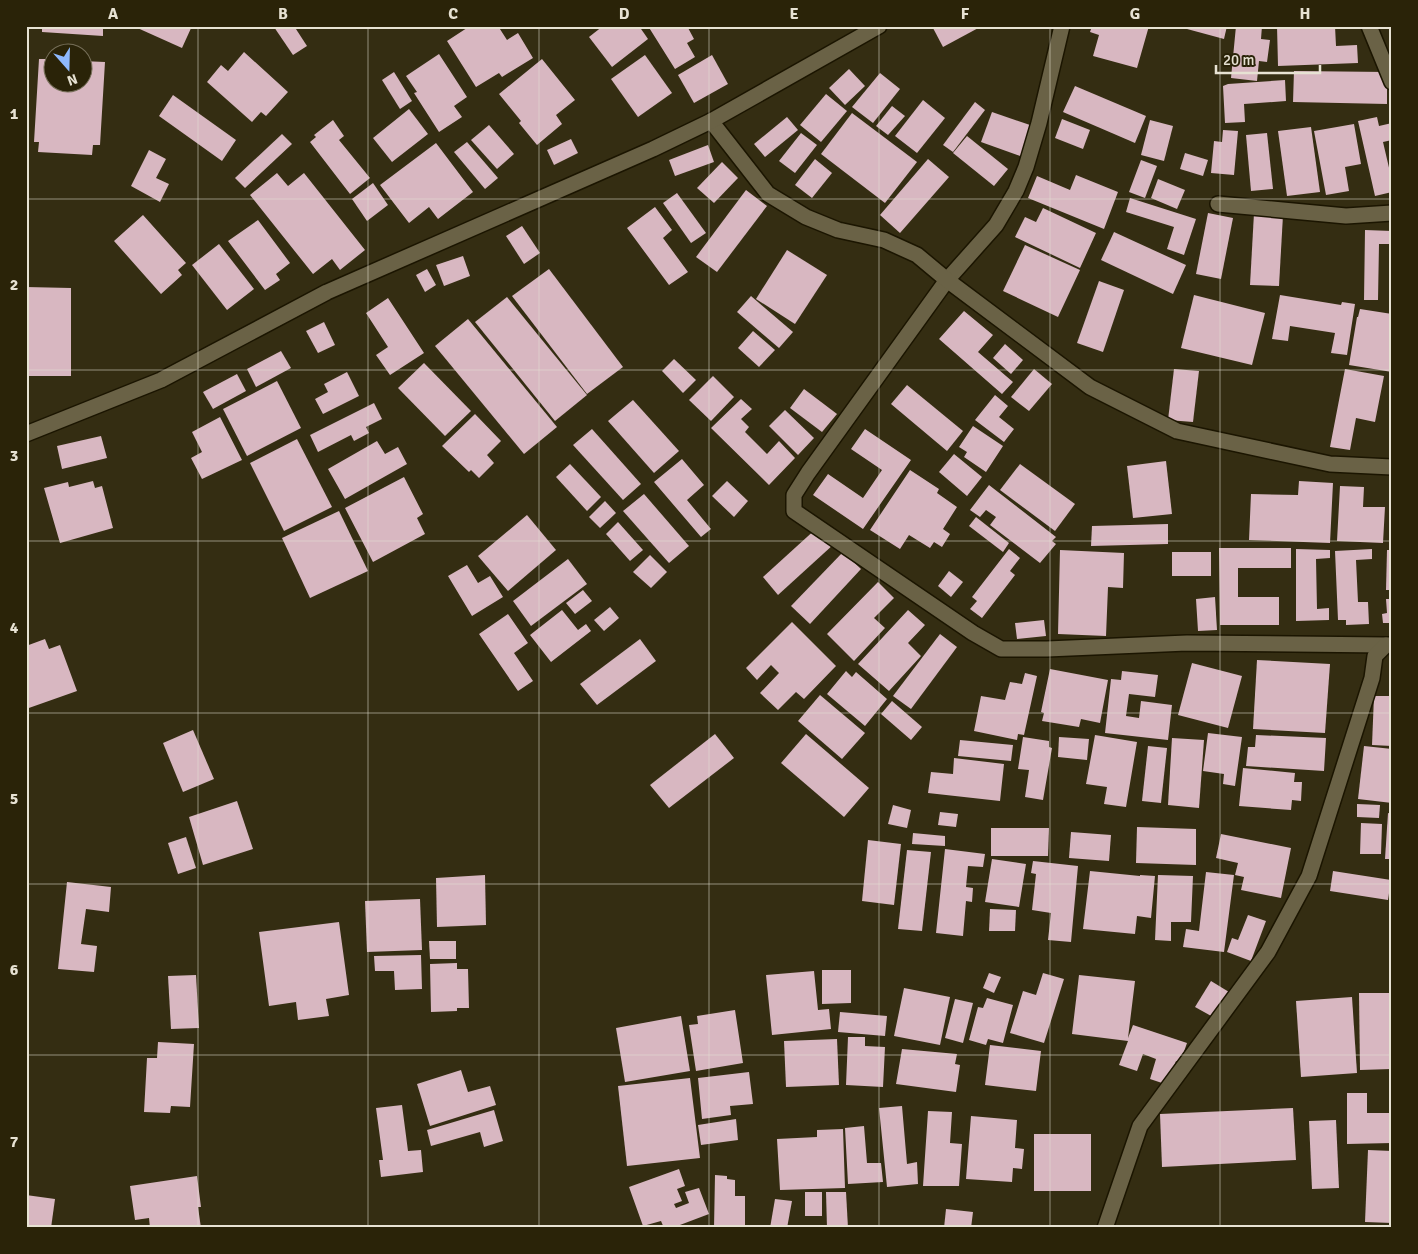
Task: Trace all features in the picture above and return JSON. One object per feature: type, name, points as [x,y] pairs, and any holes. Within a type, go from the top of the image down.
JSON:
[{"type":"street","points":[[26,434],[161,380],[327,292],[653,149],[711,121],[878,26]]},
{"type":"street","points":[[1062,26],[1039,122],[1026,167],[1016,191],[996,225],[947,280],[808,473],[794,495],[794,511],[973,634],[1001,649],[1187,643],[1389,645]]},
{"type":"street","points":[[1369,26],[1392,82]]},
{"type":"street","points":[[711,121],[768,194],[814,220],[838,230],[884,240],[917,254],[947,280],[1090,387],[1177,431],[1330,464],[1392,466]]},
{"type":"street","points":[[1218,204],[1346,216],[1392,213]]},
{"type":"street","points":[[1105,1228],[1140,1126],[1268,952],[1309,876],[1372,678],[1374,656],[1389,645]]},
{"type":"building","points":[[42,26],[103,26],[103,36],[42,32]]},
{"type":"building","points":[[133,26],[192,26],[182,48]]},
{"type":"building","points":[[294,26],[307,46],[293,55],[274,27]]},
{"type":"building","points":[[470,26],[498,26],[507,40],[518,33],[533,58],[502,77],[499,73],[476,87],[447,41]]},
{"type":"building","points":[[603,26],[639,26],[648,39],[612,67],[589,37]]},
{"type":"building","points":[[648,26],[687,26],[694,39],[687,43],[695,57],[675,69]]},
{"type":"building","points":[[937,26],[982,26],[943,47],[933,28]]},
{"type":"building","points":[[1092,26],[1149,26],[1137,68],[1093,56],[1099,35],[1090,32]]},
{"type":"building","points":[[1176,26],[1227,26],[1224,39]]},
{"type":"building","points":[[1236,26],[1262,26],[1261,39],[1270,40],[1267,62],[1259,61],[1257,81],[1231,78]]},
{"type":"building","points":[[1277,26],[1335,26],[1336,46],[1357,45],[1358,63],[1278,66]]},
{"type":"building","points":[[244,52],[288,92],[266,116],[261,112],[252,122],[207,82],[221,65],[228,71]]},
{"type":"building","points":[[439,54],[467,97],[454,106],[462,117],[439,132],[414,93],[417,92],[406,76]]},
{"type":"building","points":[[645,55],[672,93],[638,117],[611,79]]},
{"type":"building","points":[[712,55],[728,84],[694,103],[678,75]]},
{"type":"building","points":[[39,59],[42,59],[42,92],[92,92],[92,61],[105,62],[100,145],[93,145],[92,155],[38,152],[39,142],[34,142]]},
{"type":"building","points":[[542,59],[575,100],[556,115],[562,124],[537,145],[519,123],[521,121],[499,94]]},
{"type":"building","points":[[849,69],[865,86],[845,105],[829,88]]},
{"type":"building","points":[[1294,71],[1387,72],[1387,104],[1293,102]]},
{"type":"building","points":[[394,72],[412,101],[400,109],[382,80]]},
{"type":"building","points":[[880,73],[900,89],[873,123],[852,107]]},
{"type":"building","points":[[1285,80],[1286,101],[1244,104],[1245,122],[1225,123],[1223,86],[1228,84]]},
{"type":"building","points":[[1075,86],[1146,116],[1135,143],[1063,112]]},
{"type":"building","points":[[826,94],[847,111],[821,142],[800,125]]},
{"type":"building","points":[[173,95],[236,140],[222,161],[159,116]]},
{"type":"building","points":[[923,100],[945,118],[917,153],[895,136]]},
{"type":"building","points":[[975,102],[985,110],[953,152],[943,145]]},
{"type":"building","points":[[892,106],[905,116],[888,135],[876,126]]},
{"type":"building","points":[[409,109],[428,134],[392,162],[373,138]]},
{"type":"building","points":[[992,112],[1033,126],[1023,157],[981,142]]},
{"type":"building","points":[[852,113],[917,162],[885,203],[821,154]]},
{"type":"building","points":[[787,117],[798,130],[765,157],[754,144]]},
{"type":"building","points":[[1377,117],[1379,126],[1392,123],[1392,140],[1383,142],[1390,172],[1392,172],[1392,192],[1375,196],[1358,121]]},
{"type":"building","points":[[1062,119],[1090,130],[1083,149],[1055,138]]},
{"type":"building","points":[[333,120],[344,136],[339,140],[370,178],[350,194],[310,142],[316,137],[314,135]]},
{"type":"building","points":[[1150,120],[1173,126],[1164,161],[1141,155]]},
{"type":"building","points":[[1354,124],[1361,164],[1345,167],[1349,191],[1326,195],[1314,131]]},
{"type":"building","points":[[489,125],[514,154],[497,169],[471,140]]},
{"type":"building","points":[[1311,127],[1320,192],[1287,196],[1278,131]]},
{"type":"building","points":[[1223,130],[1238,131],[1234,175],[1211,173],[1214,141],[1222,142]]},
{"type":"building","points":[[801,133],[817,145],[795,173],[779,161]]},
{"type":"building","points":[[1267,133],[1273,189],[1251,191],[1246,135]]},
{"type":"building","points":[[282,134],[292,144],[245,188],[235,178]]},
{"type":"building","points":[[967,136],[1008,169],[994,186],[953,153]]},
{"type":"building","points":[[571,139],[578,153],[554,165],[547,150]]},
{"type":"building","points":[[467,142],[498,178],[485,189],[454,152]]},
{"type":"building","points":[[436,143],[473,192],[438,219],[429,207],[409,223],[380,185]]},
{"type":"building","points":[[708,145],[714,162],[675,176],[669,160]]},
{"type":"building","points":[[149,150],[166,159],[156,178],[169,184],[160,202],[131,186]]},
{"type":"building","points":[[1185,153],[1208,160],[1203,176],[1180,169]]},
{"type":"building","points":[[815,159],[832,173],[812,198],[795,185]]},
{"type":"building","points":[[928,159],[949,177],[900,233],[880,215]]},
{"type":"building","points":[[1141,160],[1157,166],[1145,198],[1129,192]]},
{"type":"building","points":[[722,162],[738,178],[714,203],[697,188]]},
{"type":"building","points":[[277,173],[288,186],[304,173],[365,250],[340,270],[332,259],[313,274],[250,195]]},
{"type":"building","points":[[1076,175],[1118,192],[1104,229],[1028,198],[1037,176],[1070,190]]},
{"type":"building","points":[[1158,179],[1185,190],[1177,209],[1151,198]]},
{"type":"building","points":[[373,183],[388,205],[367,221],[352,199]]},
{"type":"building","points":[[746,190],[767,206],[717,272],[696,257]]},
{"type":"building","points":[[677,193],[706,233],[691,243],[663,203]]},
{"type":"building","points":[[1130,198],[1196,219],[1184,255],[1167,249],[1174,227],[1126,212]]},
{"type":"building","points":[[655,207],[672,230],[663,238],[688,272],[669,285],[627,228]]},
{"type":"building","points":[[1043,208],[1096,233],[1080,268],[1015,237],[1025,217],[1036,222]]},
{"type":"building","points":[[1208,213],[1233,218],[1221,279],[1196,274]]},
{"type":"building","points":[[1254,213],[1283,215],[1279,286],[1250,285]]},
{"type":"building","points":[[143,215],[186,263],[178,270],[182,275],[161,294],[114,241]]},
{"type":"building","points":[[258,220],[290,263],[276,274],[280,280],[265,290],[228,241]]},
{"type":"building","points":[[522,226],[540,253],[524,264],[506,236]]},
{"type":"building","points":[[1365,230],[1392,231],[1392,244],[1379,244],[1378,300],[1364,300]]},
{"type":"building","points":[[1114,232],[1186,265],[1173,294],[1101,260]]},
{"type":"building","points":[[219,244],[254,289],[227,310],[192,265]]},
{"type":"building","points":[[1025,245],[1080,270],[1058,317],[1003,291]]},
{"type":"building","points":[[787,250],[827,275],[795,324],[756,299]]},
{"type":"building","points":[[463,256],[470,276],[444,286],[436,265]]},
{"type":"building","points":[[427,269],[436,285],[425,292],[416,275]]},
{"type":"building","points":[[549,269],[623,367],[587,394],[512,296]]},
{"type":"building","points":[[1099,281],[1124,290],[1103,352],[1077,343]]},
{"type":"building","points":[[26,287],[71,288],[71,376],[26,376]]},
{"type":"building","points":[[1194,295],[1265,313],[1252,365],[1181,348]]},
{"type":"building","points":[[1280,295],[1341,305],[1342,302],[1355,304],[1347,355],[1331,353],[1335,333],[1290,326],[1288,341],[1272,339]]},
{"type":"building","points":[[751,296],[793,332],[779,348],[737,312]]},
{"type":"building","points":[[507,297],[587,395],[555,421],[475,322]]},
{"type":"building","points":[[388,298],[424,353],[390,375],[376,355],[388,347],[366,313]]},
{"type":"building","points":[[1360,309],[1392,314],[1392,372],[1349,365]]},
{"type":"building","points":[[964,311],[993,335],[978,352],[1013,382],[1002,394],[939,339]]},
{"type":"building","points":[[468,319],[557,427],[524,454],[435,346]]},
{"type":"building","points":[[324,322],[335,345],[318,353],[306,331]]},
{"type":"building","points":[[753,331],[775,350],[759,367],[738,348]]},
{"type":"building","points":[[1005,344],[1023,360],[1011,374],[993,358]]},
{"type":"building","points":[[281,351],[291,368],[256,387],[247,369]]},
{"type":"building","points":[[674,359],[696,380],[683,393],[662,371]]},
{"type":"building","points":[[424,363],[471,411],[445,436],[398,388]]},
{"type":"building","points":[[1034,369],[1052,384],[1029,411],[1011,397]]},
{"type":"building","points":[[1174,369],[1199,371],[1193,422],[1168,420]]},
{"type":"building","points":[[1345,369],[1384,376],[1375,422],[1356,418],[1350,450],[1330,447]]},
{"type":"building","points":[[347,372],[359,396],[323,414],[315,399],[328,392],[324,384]]},
{"type":"building","points":[[237,374],[246,391],[213,409],[203,392]]},
{"type":"building","points":[[713,376],[734,397],[711,421],[689,400]]},
{"type":"building","points":[[277,381],[301,428],[247,456],[223,409]]},
{"type":"building","points":[[907,385],[963,431],[947,451],[891,404]]},
{"type":"building","points":[[804,389],[837,414],[822,432],[790,408]]},
{"type":"building","points":[[995,395],[1008,406],[999,417],[1014,429],[1004,442],[975,420]]},
{"type":"building","points":[[741,399],[752,409],[741,419],[749,427],[745,432],[767,454],[779,441],[795,458],[769,485],[711,428]]},
{"type":"building","points":[[633,400],[679,451],[654,473],[608,421]]},
{"type":"building","points":[[374,403],[382,419],[366,427],[369,433],[354,441],[351,435],[318,452],[310,435]]},
{"type":"building","points":[[785,410],[814,438],[798,455],[769,426]]},
{"type":"building","points":[[475,414],[501,441],[487,455],[494,463],[479,478],[471,470],[469,472],[442,446]]},
{"type":"building","points":[[220,417],[242,460],[202,479],[191,458],[202,452],[192,432]]},
{"type":"building","points":[[973,426],[1003,446],[986,472],[964,457],[967,452],[959,447]]},
{"type":"building","points":[[592,429],[641,484],[623,500],[573,445]]},
{"type":"building","points":[[865,429],[911,460],[863,529],[813,495],[828,474],[863,498],[882,470],[851,449]]},
{"type":"building","points":[[101,436],[107,458],[62,469],[57,446]]},
{"type":"building","points":[[297,439],[332,507],[284,531],[250,463]]},
{"type":"building","points":[[377,441],[385,454],[398,447],[407,464],[345,499],[328,469]]},
{"type":"building","points":[[954,454],[982,477],[967,496],[939,472]]},
{"type":"building","points":[[682,459],[704,485],[687,500],[711,529],[701,537],[654,482]]},
{"type":"building","points":[[1166,461],[1172,514],[1133,518],[1127,466]]},
{"type":"building","points":[[570,464],[601,497],[587,511],[556,477]]},
{"type":"building","points":[[1020,464],[1075,504],[1055,531],[1000,490]]},
{"type":"building","points":[[910,470],[939,489],[937,493],[957,507],[943,529],[950,534],[942,547],[934,542],[930,548],[909,535],[900,549],[870,530]]},
{"type":"building","points":[[404,477],[423,514],[417,518],[425,534],[373,562],[345,508]]},
{"type":"building","points":[[93,481],[95,488],[102,486],[113,528],[60,543],[44,488],[68,482],[69,487]]},
{"type":"building","points":[[727,481],[748,501],[734,517],[712,496]]},
{"type":"building","points":[[1299,481],[1333,483],[1330,543],[1249,540],[1251,494],[1298,495]]},
{"type":"building","points":[[989,485],[1056,537],[1052,541],[1056,544],[1040,563],[990,525],[996,517],[986,510],[980,517],[970,510]]},
{"type":"building","points":[[1340,486],[1364,487],[1363,507],[1385,507],[1383,543],[1337,541]]},
{"type":"building","points":[[644,494],[689,546],[669,563],[623,511]]},
{"type":"building","points":[[605,501],[616,513],[600,528],[589,517]]},
{"type":"building","points":[[339,511],[368,571],[310,598],[282,538]]},
{"type":"building","points":[[527,515],[556,550],[508,591],[478,556]]},
{"type":"building","points":[[976,517],[1009,543],[1003,552],[969,526]]},
{"type":"building","points":[[618,522],[643,550],[630,561],[606,534]]},
{"type":"building","points":[[1168,524],[1168,544],[1091,546],[1092,526]]},
{"type":"building","points":[[818,527],[834,544],[778,595],[763,577]]},
{"type":"building","points":[[1219,548],[1291,548],[1291,568],[1238,568],[1238,597],[1279,597],[1279,625],[1220,625]]},
{"type":"building","points":[[1009,549],[1020,558],[1010,571],[1015,575],[982,618],[970,609],[977,601],[972,597]]},
{"type":"building","points":[[1296,549],[1330,550],[1330,558],[1316,559],[1317,609],[1329,608],[1329,620],[1296,621]]},
{"type":"building","points":[[1372,549],[1372,559],[1356,560],[1358,602],[1368,602],[1369,624],[1346,625],[1346,620],[1338,620],[1335,551]]},
{"type":"building","points":[[1060,550],[1124,553],[1123,588],[1108,587],[1106,636],[1058,634]]},
{"type":"building","points":[[1387,550],[1392,550],[1392,590],[1386,590]]},
{"type":"building","points":[[843,552],[861,569],[810,624],[791,606]]},
{"type":"building","points":[[1172,552],[1211,552],[1211,576],[1172,576]]},
{"type":"building","points":[[650,555],[667,572],[651,588],[633,572]]},
{"type":"building","points":[[568,559],[587,584],[531,626],[513,601]]},
{"type":"building","points":[[467,565],[478,583],[490,576],[503,597],[472,616],[448,576]]},
{"type":"building","points":[[949,571],[963,582],[951,597],[938,586]]},
{"type":"building","points":[[878,582],[894,598],[874,618],[885,628],[854,661],[827,634]]},
{"type":"building","points":[[583,590],[592,601],[575,614],[566,603]]},
{"type":"building","points":[[1215,597],[1217,630],[1198,631],[1196,599]]},
{"type":"building","points":[[1386,599],[1392,599],[1392,623],[1383,623],[1382,614],[1387,613]]},
{"type":"building","points":[[610,607],[619,618],[604,631],[594,620]]},
{"type":"building","points":[[562,610],[578,630],[586,624],[591,631],[551,662],[530,635]]},
{"type":"building","points":[[908,610],[925,625],[908,643],[921,656],[889,691],[858,664]]},
{"type":"building","points":[[508,614],[528,643],[514,653],[533,681],[518,691],[479,634]]},
{"type":"building","points":[[1044,620],[1046,636],[1017,639],[1015,623]]},
{"type":"building","points":[[792,622],[836,666],[804,699],[796,692],[778,710],[760,693],[779,673],[771,665],[757,680],[746,668]]},
{"type":"building","points":[[940,634],[957,647],[911,709],[893,696]]},
{"type":"building","points":[[45,639],[49,649],[60,645],[77,691],[26,709],[26,646]]},
{"type":"building","points":[[640,639],[656,661],[597,705],[580,684]]},
{"type":"building","points":[[1257,660],[1330,664],[1325,733],[1253,729]]},
{"type":"building","points":[[1192,663],[1242,676],[1228,728],[1178,715]]},
{"type":"building","points":[[1050,669],[1108,680],[1100,723],[1081,719],[1079,727],[1042,721],[1044,713],[1041,712]]},
{"type":"building","points":[[846,671],[852,677],[856,672],[887,699],[865,726],[827,694]]},
{"type":"building","points":[[1122,671],[1158,675],[1155,697],[1129,694],[1126,716],[1139,718],[1141,701],[1172,705],[1168,740],[1105,733],[1111,679],[1121,680]]},
{"type":"building","points":[[1025,673],[1037,676],[1024,735],[1018,734],[1017,740],[974,731],[981,696],[1005,700],[1010,682],[1022,684]]},
{"type":"building","points":[[820,695],[865,733],[842,759],[798,721]]},
{"type":"building","points":[[1374,696],[1392,696],[1392,746],[1372,745]]},
{"type":"building","points":[[892,701],[922,727],[911,740],[881,714]]},
{"type":"building","points":[[193,730],[214,779],[183,792],[163,743]]},
{"type":"building","points":[[1208,733],[1242,737],[1235,786],[1223,784],[1224,774],[1203,771]]},
{"type":"building","points":[[715,734],[734,758],[669,808],[650,785]]},
{"type":"building","points":[[806,734],[869,788],[844,817],[781,763]]},
{"type":"building","points":[[1095,735],[1137,742],[1126,807],[1104,804],[1107,787],[1086,784]]},
{"type":"building","points":[[1256,735],[1326,738],[1324,771],[1246,766],[1248,747],[1255,747]]},
{"type":"building","points":[[1023,737],[1049,741],[1049,747],[1052,748],[1043,800],[1025,797],[1029,770],[1018,769]]},
{"type":"building","points":[[1059,737],[1089,739],[1087,760],[1058,757]]},
{"type":"building","points":[[1172,738],[1204,740],[1199,808],[1168,805]]},
{"type":"building","points":[[960,740],[1013,745],[1011,761],[958,756]]},
{"type":"building","points":[[1148,746],[1167,748],[1161,803],[1142,801]]},
{"type":"building","points":[[1364,746],[1392,749],[1392,803],[1358,799]]},
{"type":"building","points":[[954,758],[1004,764],[1000,801],[928,793],[931,772],[953,774]]},
{"type":"building","points":[[1243,768],[1295,773],[1294,782],[1302,782],[1301,801],[1292,800],[1291,810],[1239,806]]},
{"type":"building","points":[[237,801],[253,849],[203,865],[189,817]]},
{"type":"building","points":[[1357,804],[1380,805],[1379,818],[1357,817]]},
{"type":"building","points":[[893,805],[911,810],[907,828],[888,824]]},
{"type":"building","points":[[940,812],[958,814],[956,827],[938,825]]},
{"type":"building","points":[[1388,813],[1392,814],[1392,859],[1385,859]]},
{"type":"building","points":[[1361,823],[1382,824],[1381,854],[1360,854]]},
{"type":"building","points":[[1137,827],[1196,829],[1196,865],[1136,863]]},
{"type":"building","points":[[991,828],[1049,828],[1048,856],[991,856]]},
{"type":"building","points":[[1071,832],[1111,835],[1109,861],[1069,858]]},
{"type":"building","points":[[913,833],[945,836],[945,846],[912,844]]},
{"type":"building","points":[[1221,834],[1291,848],[1281,898],[1241,890],[1244,877],[1235,875],[1238,863],[1216,858]]},
{"type":"building","points":[[186,837],[196,868],[178,874],[168,843]]},
{"type":"building","points":[[868,840],[901,844],[894,905],[862,901]]},
{"type":"building","points":[[945,849],[985,854],[983,867],[968,866],[966,887],[973,888],[972,902],[966,901],[963,936],[936,933]]},
{"type":"building","points":[[907,850],[931,852],[922,931],[898,929]]},
{"type":"building","points":[[992,859],[1026,864],[1019,907],[985,902]]},
{"type":"building","points":[[1033,861],[1078,866],[1071,942],[1048,940],[1051,913],[1032,910],[1036,874],[1031,873]]},
{"type":"building","points":[[1090,871],[1155,876],[1151,918],[1137,916],[1135,934],[1083,929]]},
{"type":"building","points":[[1333,871],[1391,880],[1388,900],[1330,891]]},
{"type":"building","points":[[1206,872],[1234,875],[1224,952],[1183,947],[1186,929],[1199,931]]},
{"type":"building","points":[[485,875],[486,925],[437,927],[436,878]]},
{"type":"building","points":[[1158,875],[1193,876],[1191,922],[1171,922],[1171,941],[1155,940]]},
{"type":"building","points":[[67,882],[111,887],[109,912],[86,909],[81,944],[97,946],[94,972],[58,969]]},
{"type":"building","points":[[420,899],[422,950],[367,952],[365,901]]},
{"type":"building","points":[[990,909],[1016,910],[1015,931],[989,931]]},
{"type":"building","points":[[1248,915],[1266,921],[1251,961],[1227,952],[1232,938],[1238,940]]},
{"type":"building","points":[[339,922],[349,995],[326,999],[329,1016],[298,1020],[296,1002],[269,1006],[259,932]]},
{"type":"building","points":[[429,941],[456,941],[456,959],[430,959]]},
{"type":"building","points":[[421,955],[422,989],[395,990],[394,971],[375,971],[374,956]]},
{"type":"building","points":[[457,963],[457,969],[468,969],[469,1008],[457,1008],[457,1011],[431,1012],[430,964]]},
{"type":"building","points":[[822,970],[851,970],[851,1003],[822,1004]]},
{"type":"building","points":[[814,971],[818,1010],[829,1009],[831,1029],[772,1035],[766,975]]},
{"type":"building","points":[[989,973],[1001,977],[994,993],[983,988]]},
{"type":"building","points":[[1043,973],[1064,979],[1044,1043],[1010,1033],[1023,991],[1036,995]]},
{"type":"building","points":[[196,975],[199,1028],[171,1029],[168,976]]},
{"type":"building","points":[[1079,975],[1135,981],[1128,1038],[1133,1025],[1187,1043],[1180,1063],[1176,1061],[1168,1085],[1150,1079],[1156,1059],[1143,1054],[1137,1071],[1119,1065],[1128,1041],[1072,1034]]},
{"type":"building","points":[[1211,981],[1229,992],[1213,1017],[1195,1007]]},
{"type":"building","points":[[904,988],[950,997],[940,1045],[894,1036]]},
{"type":"building","points":[[1359,993],[1390,993],[1391,1069],[1360,1070]]},
{"type":"building","points":[[1352,997],[1357,1073],[1301,1077],[1296,1001]]},
{"type":"building","points":[[987,998],[1013,1005],[1003,1043],[988,1039],[986,1045],[969,1040],[978,1007],[983,1008]]},
{"type":"building","points":[[955,999],[973,1003],[963,1043],[945,1038]]},
{"type":"building","points":[[735,1010],[743,1063],[696,1071],[689,1025],[698,1024],[697,1016]]},
{"type":"building","points":[[840,1012],[887,1016],[885,1036],[838,1032]]},
{"type":"building","points":[[681,1016],[690,1071],[625,1082],[616,1028]]},
{"type":"building","points":[[848,1037],[865,1037],[865,1046],[885,1047],[883,1087],[846,1085]]},
{"type":"building","points":[[837,1039],[839,1085],[786,1087],[784,1041]]},
{"type":"building","points":[[158,1042],[194,1044],[190,1107],[171,1106],[170,1113],[144,1112],[147,1058],[157,1058]]},
{"type":"building","points":[[990,1045],[1041,1051],[1036,1091],[985,1085]]},
{"type":"building","points":[[902,1049],[957,1054],[955,1064],[960,1065],[956,1092],[896,1084]]},
{"type":"building","points":[[461,1070],[468,1092],[490,1086],[496,1105],[430,1126],[417,1084]]},
{"type":"building","points":[[749,1072],[753,1104],[730,1106],[731,1115],[702,1119],[698,1078]]},
{"type":"building","points":[[690,1078],[700,1158],[627,1166],[618,1086]]},
{"type":"building","points":[[1347,1093],[1367,1093],[1367,1113],[1392,1113],[1392,1143],[1347,1144]]},
{"type":"building","points":[[402,1105],[408,1151],[421,1150],[423,1172],[381,1177],[379,1160],[383,1160],[376,1108]]},
{"type":"building","points":[[902,1106],[907,1164],[917,1162],[918,1184],[887,1187],[879,1108]]},
{"type":"building","points":[[1293,1108],[1296,1160],[1162,1167],[1160,1114]]},
{"type":"building","points":[[494,1110],[503,1141],[484,1147],[480,1132],[431,1146],[427,1130]]},
{"type":"building","points":[[928,1111],[952,1112],[950,1143],[962,1144],[959,1186],[923,1186]]},
{"type":"building","points":[[971,1116],[1017,1120],[1015,1148],[1024,1149],[1022,1169],[1013,1168],[1012,1182],[966,1179]]},
{"type":"building","points":[[736,1119],[738,1140],[701,1145],[698,1125]]},
{"type":"building","points":[[1336,1120],[1339,1188],[1312,1189],[1309,1121]]},
{"type":"building","points":[[864,1126],[867,1163],[881,1163],[883,1182],[848,1184],[845,1128]]},
{"type":"building","points":[[843,1129],[845,1188],[780,1190],[777,1139],[817,1137],[817,1130]]},
{"type":"building","points":[[1034,1134],[1091,1134],[1091,1191],[1034,1191]]},
{"type":"building","points":[[1368,1150],[1392,1151],[1392,1223],[1365,1222]]},
{"type":"building","points":[[679,1169],[685,1186],[677,1189],[682,1201],[674,1204],[676,1208],[689,1203],[685,1192],[699,1188],[709,1214],[672,1228],[664,1228],[661,1221],[643,1226],[629,1187]]},
{"type":"building","points":[[715,1175],[727,1176],[727,1179],[735,1180],[735,1196],[745,1196],[745,1228],[714,1228]]},
{"type":"building","points":[[197,1176],[201,1207],[198,1207],[201,1228],[150,1228],[149,1218],[135,1220],[130,1186]]},
{"type":"building","points":[[805,1192],[822,1192],[822,1216],[805,1216]]},
{"type":"building","points":[[826,1192],[846,1192],[848,1228],[827,1228]]},
{"type":"building","points":[[26,1195],[55,1199],[51,1228],[26,1228]]},
{"type":"building","points":[[775,1199],[792,1201],[787,1228],[770,1228]]},
{"type":"building","points":[[946,1209],[973,1212],[971,1228],[944,1228]]}]
